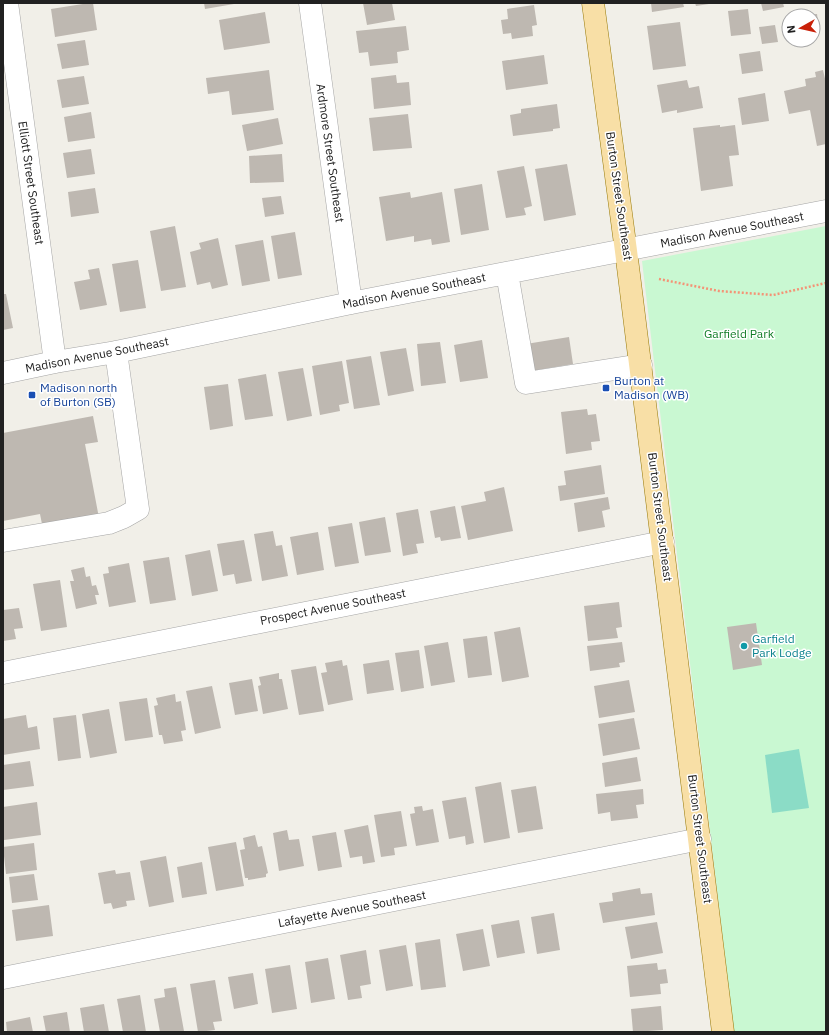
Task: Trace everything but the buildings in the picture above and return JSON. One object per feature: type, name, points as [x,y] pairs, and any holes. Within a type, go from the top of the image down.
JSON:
[{"type":"main road","name":"Burton Street Southeast","points":[[593,3],[641,365],[724,1032]]},
{"type":"street","name":"Elliott Street Southeast","points":[[7,3],[55,362]]},
{"type":"street","name":"Ardmore Street Southeast","points":[[310,3],[351,303]]},
{"type":"street","name":"Madison Avenue Southeast","points":[[3,373],[55,362],[116,352],[351,303],[826,212]]},
{"type":"street","points":[[507,273],[526,383],[641,365]]},
{"type":"street","points":[[3,541],[109,523],[138,509],[116,352]]},
{"type":"street","name":"Prospect Avenue Southeast","points":[[3,673],[663,542]]},
{"type":"street","name":"Lafayette Avenue Southeast","points":[[3,978],[700,839]]},
{"type":"path","points":[[659,279],[718,291],[772,295],[826,283]]},
{"type":"green space","name":"Garfield Park","points":[[826,226],[826,1032],[734,1032],[642,261]]},
{"type":"green space","points":[[799,749],[809,808],[772,813],[765,755]]},
{"type":"place","name":"Burton at Madison (WB)","points":[[606,388]]},
{"type":"place","name":"Madison north of Burton (SB)","points":[[32,395]]},
{"type":"place","name":"Garfield Park Lodge","points":[[744,646]]}]
